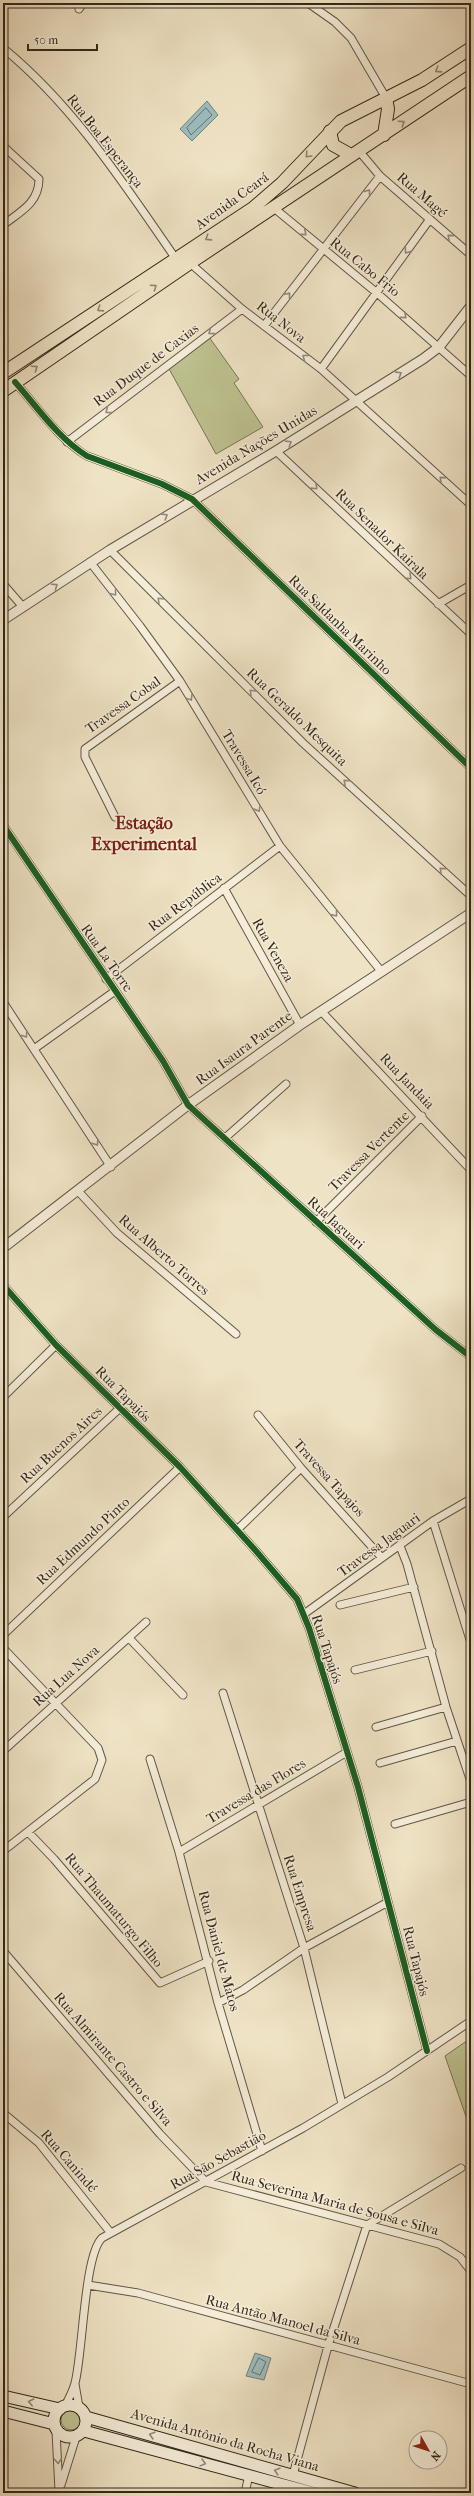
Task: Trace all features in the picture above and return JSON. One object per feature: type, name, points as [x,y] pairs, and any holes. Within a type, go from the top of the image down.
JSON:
[{"type":"main road","name":"Avenida Ceará","points":[[4,371],[253,208],[282,183],[341,121],[422,80],[471,48]]},
{"type":"main road","name":"Avenida Ceará","points":[[3,391],[190,263],[471,76]]},
{"type":"main road","points":[[384,135],[388,109],[386,98]]},
{"type":"main road","points":[[330,132],[333,146],[355,153]]},
{"type":"main road","points":[[3,2396],[63,2407]]},
{"type":"main road","points":[[3,2411],[55,2427],[65,2437],[80,2434],[87,2423],[86,2416],[79,2407],[70,2404],[63,2407],[55,2416],[55,2427]]},
{"type":"main road","name":"Avenida Antônio da Rocha Viana","points":[[86,2416],[355,2493]]},
{"type":"main road","name":"Avenida Antônio da Rocha Viana","points":[[80,2434],[249,2475],[314,2493]]},
{"type":"street","points":[[308,3],[335,22],[351,38],[386,98]]},
{"type":"street","name":"Rua Boa Esperança","points":[[3,48],[60,102],[105,157],[176,259]]},
{"type":"street","points":[[3,146],[39,179],[39,191],[33,202],[3,225]]},
{"type":"street","name":"Rua Magé","points":[[355,153],[471,255]]},
{"type":"street","points":[[264,326],[380,176]]},
{"type":"street","name":"Rua Cabo Frio","points":[[274,208],[377,293],[440,347],[471,376]]},
{"type":"street","points":[[321,369],[430,219]]},
{"type":"street","name":"Rua Nova","points":[[190,263],[242,309],[321,369],[355,402],[471,506]]},
{"type":"street","name":"Avenida Nações Unidas","points":[[3,620],[90,562],[192,499],[276,451],[440,347],[471,306]]},
{"type":"street","name":"Rua Duque de Caxias","points":[[67,442],[242,309]]},
{"type":"street","name":"Rua Saldanha Marinho","points":[[16,382],[67,442],[87,456],[162,484],[192,499],[471,768]]},
{"type":"street","name":"Rua Senador Kairala","points":[[276,451],[471,634]]},
{"type":"street","name":"Rua Geraldo Mesquita","points":[[110,550],[303,743],[471,896]]},
{"type":"street","name":"Travessa Icó","points":[[90,562],[140,626],[180,681],[280,846],[381,971]]},
{"type":"street","points":[[3,584],[23,607]]},
{"type":"street","points":[[438,604],[471,586]]},
{"type":"street","name":"Travessa Cobal","points":[[115,817],[85,756],[84,749],[180,681]]},
{"type":"street","name":"Rua La Torre","points":[[3,825],[163,1061],[188,1105]]},
{"type":"street","name":"Rua República","points":[[106,979],[280,846]]},
{"type":"street","name":"Rua Veneza","points":[[224,888],[300,1025]]},
{"type":"street","name":"Rua Isaura Parente","points":[[3,1248],[188,1105],[300,1025],[471,913]]},
{"type":"street","points":[[34,1049],[115,991]]},
{"type":"street","points":[[3,1002],[111,1166]]},
{"type":"street","name":"Rua Jandaia","points":[[322,1012],[422,1116],[471,1170]]},
{"type":"street","points":[[225,1138],[286,1084]]},
{"type":"street","name":"Rua Jaguari","points":[[188,1105],[436,1330],[471,1357]]},
{"type":"street","name":"Travessa Vertente","points":[[316,1222],[422,1116]]},
{"type":"street","name":"Rua Alberto Torres","points":[[78,1191],[117,1233],[236,1334]]},
{"type":"street","name":"Rua Tapajós","points":[[3,1285],[56,1345],[180,1467],[287,1588],[304,1614],[347,1752],[427,2051]]},
{"type":"street","points":[[3,1397],[56,1345]]},
{"type":"street","name":"Rua Buenos Aires","points":[[3,1517],[120,1408]]},
{"type":"street","name":"Travessa Tapajos","points":[[258,1415],[301,1468],[382,1558]]},
{"type":"street","name":"Rua Edmundo Pinto","points":[[3,1635],[180,1467]]},
{"type":"street","points":[[237,1530],[301,1468]]},
{"type":"street","name":"Travessa Jaguari","points":[[304,1614],[433,1522],[471,1499]]},
{"type":"street","points":[[433,1522],[471,1643]]},
{"type":"street","points":[[400,1546],[414,1587],[446,1706],[471,1782]]},
{"type":"street","points":[[340,1605],[414,1587]]},
{"type":"street","name":"Rua Lua Nova","points":[[3,1751],[146,1622]]},
{"type":"street","points":[[129,1638],[182,1695]]},
{"type":"street","points":[[3,1648],[54,1704],[98,1748],[102,1760],[95,1779],[3,1851]]},
{"type":"street","points":[[355,1670],[432,1651]]},
{"type":"street","name":"Rua Empresa","points":[[223,1693],[304,1948],[342,2104]]},
{"type":"street","points":[[376,1727],[446,1706]]},
{"type":"street","points":[[380,1763],[457,1741]]},
{"type":"street","name":"Travessa das Flores","points":[[178,1852],[347,1752]]},
{"type":"street","name":"Rua Daniel de Matos","points":[[150,1759],[209,1961],[218,2003],[262,2151]]},
{"type":"street","points":[[395,1824],[471,1802]]},
{"type":"street","name":"Rua Thaumaturgo Filho","points":[[28,1832],[54,1859],[160,1983],[209,1961]]},
{"type":"street","points":[[218,2003],[244,1990],[304,1948],[388,1902]]},
{"type":"street","name":"Rua Almirante Castro e Silva","points":[[3,1951],[160,2134],[206,2182]]},
{"type":"street","name":"Rua São Sebastião","points":[[79,2407],[75,2384],[88,2285],[95,2247],[110,2232],[262,2151],[342,2104],[427,2051],[471,2021]]},
{"type":"street","name":"Rua Canindé","points":[[3,2113],[39,2143],[110,2232]]},
{"type":"street","points":[[293,2476],[328,2346],[367,2225],[461,2168]]},
{"type":"street","name":"Rua Severina Maria de Sousa e Silva","points":[[206,2182],[438,2244],[460,2258],[471,2271]]},
{"type":"street","name":"Rua Antão Manoel da Silva","points":[[88,2285],[138,2293],[471,2384]]},
{"type":"street","name":"Rua São Sebastião","points":[[63,2407],[75,2384]]},
{"type":"street","points":[[55,2427],[59,2492]]},
{"type":"street","points":[[59,2492],[80,2434]]},
{"type":"street","points":[[244,2493],[249,2475]]},
{"type":"green space","points":[[209,337],[239,379],[234,383],[263,427],[216,454],[168,367]]},
{"type":"green space","points":[[471,2038],[471,2131],[445,2056]]},
{"type":"green space","points":[[71,2410],[78,2413],[81,2420],[78,2427],[71,2430],[64,2427],[61,2420],[64,2413]]},
{"type":"water","points":[[207,101],[218,115],[192,141],[180,129]]},
{"type":"water","points":[[255,2353],[271,2358],[264,2380],[246,2376]]},
{"type":"cycle path","points":[[15,382],[58,432],[87,456],[162,484],[192,499],[471,768]]},
{"type":"cycle path","points":[[3,825],[163,1061],[188,1105],[436,1330],[471,1357]]},
{"type":"cycle path","points":[[3,1285],[56,1345],[180,1467],[297,1599],[309,1628],[358,1787],[427,2051]]},
{"type":"district","name":"Estação Experimental","points":[[144,833]]}]
